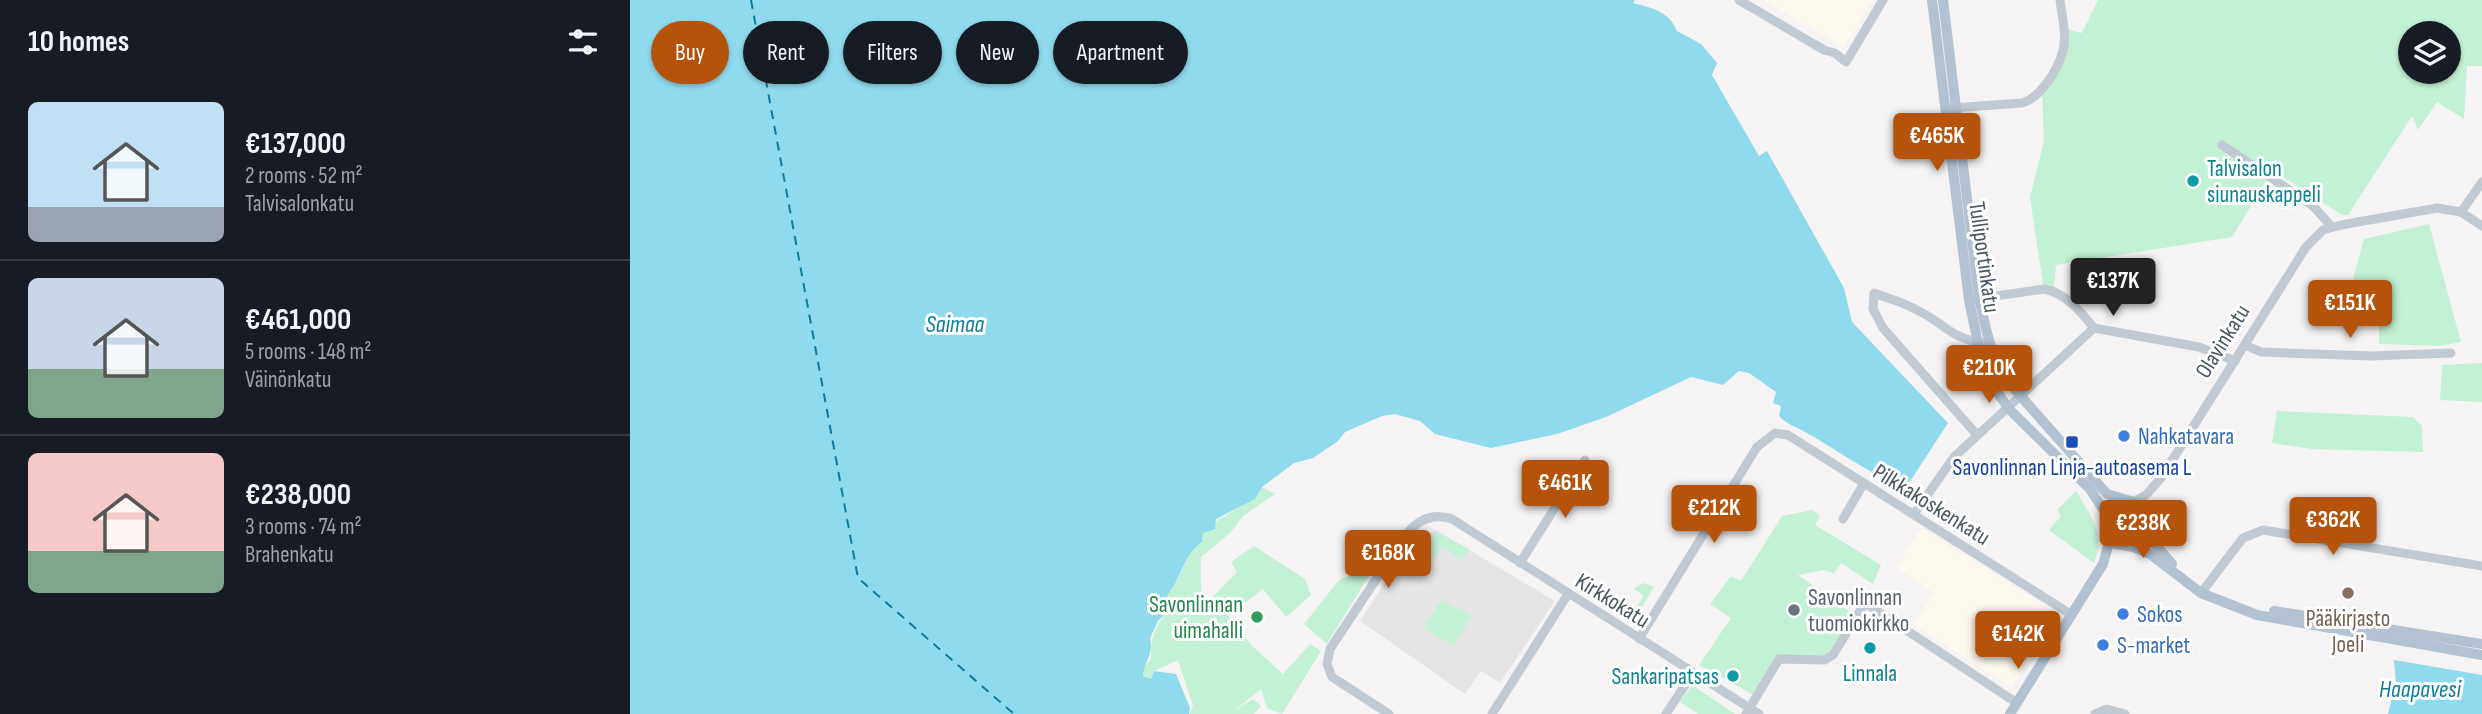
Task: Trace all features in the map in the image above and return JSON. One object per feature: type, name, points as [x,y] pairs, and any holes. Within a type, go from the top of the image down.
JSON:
[{"type":"main road","name":"Tulliportinkatu","points":[[1932,0],[1950,108],[1974,299],[1976,342],[1983,372],[2007,408],[2090,489],[2107,515]]},
{"type":"main road","name":"Tulliportinkatu","points":[[1943,0],[1950,108]]},
{"type":"main road","name":"Tulliportinkatu","points":[[1974,299],[1997,366],[2020,397],[2107,494],[2131,502]]},
{"type":"main road","points":[[2010,714],[2103,564],[2110,539],[2106,527],[2107,515],[2116,505],[2131,502],[2141,505],[2150,517],[2148,536],[2173,566],[2203,591],[2264,609],[2482,644]]},
{"type":"main road","points":[[2103,564],[2148,536]]},
{"type":"main road","points":[[2110,539],[2150,554],[2203,591],[2257,615],[2482,655]]},
{"type":"street","points":[[1739,0],[1824,50],[1835,53],[1846,62],[1883,0]]},
{"type":"street","points":[[1950,108],[2022,103],[2031,100],[2042,90],[2063,53],[2060,0]]},
{"type":"street","points":[[2222,145],[2313,206],[2332,227],[2437,208],[2461,212],[2482,226]]},
{"type":"street","points":[[2461,212],[2482,182]]},
{"type":"street","name":"Olavinkatu","points":[[2131,502],[2154,485],[2306,247],[2323,230],[2332,227]]},
{"type":"street","points":[[1974,299],[2044,289],[2054,290],[2076,307],[2094,328],[2199,347],[2235,361]]},
{"type":"street","points":[[1977,435],[1883,328],[1873,309],[1874,293],[1916,309],[1939,322],[1950,334],[1989,344]]},
{"type":"street","points":[[1914,514],[1954,457],[2094,328]]},
{"type":"street","points":[[2245,345],[2261,352],[2371,356],[2451,353]]},
{"type":"street","name":"Pilkkakoskenkatu","points":[[1639,639],[1757,447],[1769,435],[1788,435],[2072,615]]},
{"type":"street","points":[[1520,563],[1585,460]]},
{"type":"street","points":[[1843,519],[1864,483]]},
{"type":"street","name":"Olavinkatu","points":[[2150,517],[2154,485]]},
{"type":"street","name":"Kirkkokatu","points":[[1389,714],[1332,677],[1326,664],[1330,649],[1411,528],[1428,517],[1447,517],[1693,673],[1747,711],[1759,714]]},
{"type":"street","points":[[2203,591],[2243,538],[2263,530],[2482,566]]},
{"type":"street","points":[[1492,714],[1568,594]]},
{"type":"street","points":[[1747,711],[1779,659],[1788,657],[1825,660],[1833,655],[1865,603],[2017,703]]},
{"type":"street","points":[[1665,714],[1693,673]]},
{"type":"street","points":[[2095,714],[2125,714]]},
{"type":"shaded area","points":[[1763,0],[1873,0],[1844,47]]},
{"type":"shaded area","points":[[1921,528],[2058,614],[2012,688],[1914,625],[1934,593],[1897,568]]},
{"type":"shaded area","points":[[1436,530],[1555,601],[1500,683],[1481,671],[1465,694],[1360,621],[1409,546]]},
{"type":"green space","points":[[2098,0],[2482,0],[2482,66],[2467,66],[2464,119],[2437,102],[2418,130],[2412,116],[2348,215],[2342,215],[2273,170],[2232,237],[2056,265],[2054,290],[2044,289],[2030,197],[2044,141],[2042,90],[2063,53],[2063,28],[2082,33]]},
{"type":"green space","points":[[2429,224],[2461,342],[2439,346],[2379,344],[2379,289],[2351,287],[2364,239]]},
{"type":"green space","points":[[2482,363],[2482,402],[2440,400],[2442,365]]},
{"type":"green space","points":[[2277,411],[2413,417],[2422,426],[2423,452],[2312,449],[2272,443]]},
{"type":"green space","points":[[1262,487],[1275,494],[1243,516],[1231,532],[1201,557],[1199,611],[1237,572],[1231,562],[1254,546],[1305,579],[1311,595],[1286,617],[1263,589],[1229,616],[1251,645],[1283,674],[1310,644],[1321,651],[1282,714],[1267,708],[1261,689],[1234,711],[1253,699],[1261,706],[1254,714],[1190,714],[1193,706],[1178,660],[1154,671],[1151,679],[1143,676],[1144,667],[1151,659],[1153,636],[1172,606],[1167,596],[1190,554],[1202,542],[1203,533],[1249,500]]},
{"type":"green space","points":[[2076,491],[2098,534],[2094,563],[2049,530],[2061,516],[2057,510]]},
{"type":"green space","points":[[1812,510],[1820,516],[1815,525],[1881,565],[1873,584],[1841,563],[1834,573],[1824,570],[1798,575],[1856,616],[1833,655],[1780,659],[1756,696],[1699,665],[1731,618],[1710,604],[1731,576],[1741,581],[1782,516]]},
{"type":"green space","points":[[1437,532],[1469,549],[1462,560],[1441,547],[1435,557],[1426,552],[1417,565],[1404,558]]},
{"type":"green space","points":[[1384,551],[1327,644],[1304,624],[1340,579],[1355,574]]},
{"type":"green space","points":[[1579,582],[1609,601],[1613,595],[1635,609],[1644,596],[1634,589],[1643,583],[1654,587],[1632,623],[1575,588]]},
{"type":"green space","points":[[1441,600],[1472,615],[1454,646],[1424,628]]},
{"type":"green space","points":[[1692,685],[1735,714],[1698,714],[1680,702]]},
{"type":"water","name":"Saimaa","points":[[630,0],[1635,0],[1633,3],[1665,15],[1677,31],[1701,44],[1717,63],[1712,75],[1759,156],[1767,151],[1844,288],[1852,322],[1948,423],[1907,486],[1868,469],[1785,422],[1779,416],[1781,406],[1773,403],[1776,392],[1749,373],[1739,371],[1723,385],[1691,377],[1606,417],[1557,434],[1491,448],[1435,434],[1420,421],[1395,414],[1382,416],[1345,432],[1338,441],[1313,458],[1294,463],[1262,487],[1255,499],[1216,519],[1215,529],[1203,533],[1202,542],[1190,554],[1167,596],[1173,606],[1158,621],[1150,638],[1151,649],[1143,676],[1151,679],[1154,671],[1176,674],[1190,708],[1189,714],[630,714]]},
{"type":"water","name":"Haapavesi","points":[[2394,660],[2482,675],[2482,714],[2388,714],[2396,682]]},
{"type":"ferry route","points":[[751,0],[858,578],[1014,714]]},
{"type":"place","name":"Talvisalon siunauskappeli","points":[[2193,181]]},
{"type":"place","name":"Nahkatavara","points":[[2124,436]]},
{"type":"place","name":"Savonlinnan Linja-autoasema L","points":[[2072,442]]},
{"type":"place","name":"Pääkirjasto Joeli","points":[[2348,593]]},
{"type":"place","name":"Savonlinnan tuomiokirkko","points":[[1794,610]]},
{"type":"place","name":"Sokos","points":[[2123,614]]},
{"type":"place","name":"Savonlinnan uimahalli","points":[[1257,617]]},
{"type":"place","name":"S-market","points":[[2103,645]]},
{"type":"place","name":"Linnala","points":[[1870,648]]},
{"type":"place","name":"Sankaripatsas","points":[[1733,676]]}]
